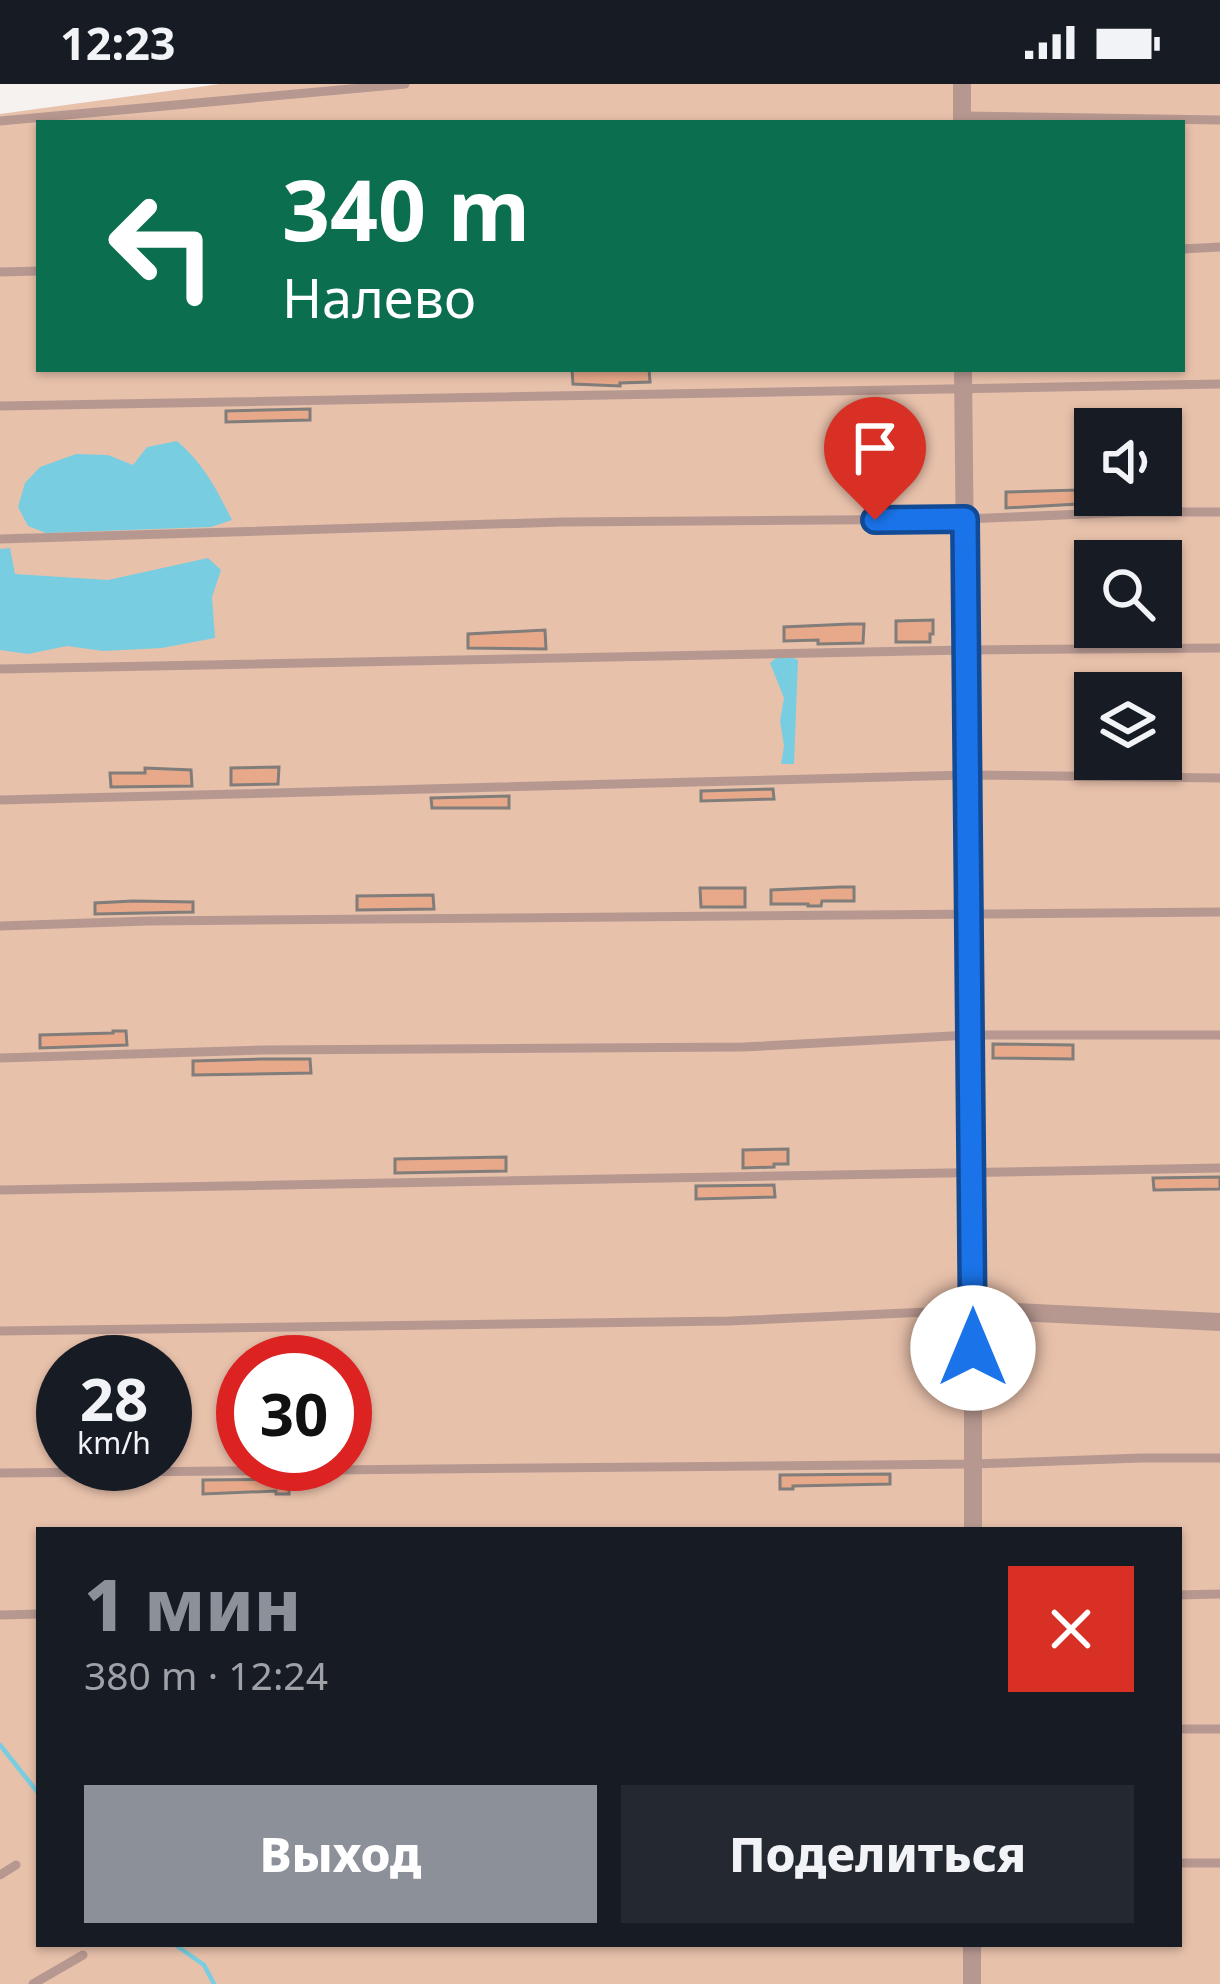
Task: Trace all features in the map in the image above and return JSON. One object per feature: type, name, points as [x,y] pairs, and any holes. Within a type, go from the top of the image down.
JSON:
[{"type":"street","points":[[962,84],[962,119]]},
{"type":"street","points":[[963,379],[973,1527]]},
{"type":"street","points":[[973,1310],[1220,1322]]},
{"type":"street","points":[[972,1947],[972,1984]]},
{"type":"lane","points":[[0,121],[406,84]]},
{"type":"lane","points":[[962,119],[1220,120]]},
{"type":"lane","points":[[1185,249],[1220,247]]},
{"type":"lane","points":[[0,272],[36,271]]},
{"type":"lane","points":[[0,406],[963,379],[1220,384]]},
{"type":"lane","points":[[0,539],[562,521],[1220,512]]},
{"type":"lane","points":[[0,669],[1220,647]]},
{"type":"lane","points":[[0,800],[968,776],[1220,778]]},
{"type":"lane","points":[[0,926],[1220,912]]},
{"type":"lane","points":[[0,1058],[262,1050],[743,1047],[970,1035],[1220,1035]]},
{"type":"lane","points":[[0,1190],[1220,1168]]},
{"type":"lane","points":[[0,1331],[729,1321],[973,1310]]},
{"type":"lane","points":[[0,1473],[1220,1459]]},
{"type":"lane","points":[[1182,1595],[1220,1594]]},
{"type":"lane","points":[[0,1615],[36,1614]]},
{"type":"lane","points":[[1182,1730],[1220,1729]]},
{"type":"lane","points":[[1182,1863],[1220,1863]]},
{"type":"lane","points":[[0,1875],[16,1865]]},
{"type":"lane","points":[[33,1984],[83,1955]]},
{"type":"shaded area","points":[[220,84],[1220,84],[1220,1984],[0,1984],[0,114]]},
{"type":"water","points":[[177,441],[202,468],[232,520],[211,527],[46,533],[28,526],[18,507],[25,483],[40,467],[76,454],[108,455],[133,465],[147,447]]},
{"type":"water","points":[[10,548],[15,574],[108,580],[208,558],[221,570],[212,597],[215,638],[162,648],[103,651],[67,646],[28,654],[0,650],[0,549]]},
{"type":"water","points":[[789,656],[798,660],[794,764],[781,764],[784,698],[770,663]]},
{"type":"building","points":[[572,372],[649,372],[650,382],[573,384]]},
{"type":"building","points":[[310,409],[310,420],[226,422],[226,411]]},
{"type":"building","points":[[1074,490],[1074,504],[1006,508],[1006,492]]},
{"type":"building","points":[[933,620],[930,642],[896,642],[896,621]]},
{"type":"building","points":[[864,624],[863,643],[784,641],[784,627]]},
{"type":"building","points":[[545,630],[546,649],[468,648],[468,634]]},
{"type":"building","points":[[279,767],[278,784],[231,785],[231,768]]},
{"type":"building","points":[[145,768],[191,770],[192,786],[111,787],[110,773],[145,773]]},
{"type":"building","points":[[773,789],[774,799],[701,801],[701,791]]},
{"type":"building","points":[[509,796],[509,808],[432,808],[431,798]]},
{"type":"building","points":[[854,887],[854,901],[822,901],[821,906],[771,904],[771,890]]},
{"type":"building","points":[[700,888],[745,888],[745,907],[701,907]]},
{"type":"building","points":[[433,895],[434,909],[357,910],[357,896]]},
{"type":"building","points":[[193,902],[193,912],[95,914],[95,903]]},
{"type":"building","points":[[126,1031],[127,1045],[40,1048],[40,1035]]},
{"type":"building","points":[[993,1044],[1073,1045],[1073,1059],[993,1058]]},
{"type":"building","points":[[310,1059],[311,1073],[193,1075],[193,1061]]},
{"type":"building","points":[[788,1149],[788,1164],[743,1168],[743,1150]]},
{"type":"building","points":[[506,1157],[506,1171],[395,1173],[395,1159]]},
{"type":"building","points":[[1220,1177],[1220,1189],[1154,1190],[1153,1178]]},
{"type":"building","points":[[774,1185],[775,1197],[696,1199],[696,1186]]},
{"type":"building","points":[[890,1474],[890,1484],[780,1489],[780,1475]]},
{"type":"building","points":[[203,1480],[216,1480],[216,1491],[276,1491],[203,1494]]},
{"type":"waterway","points":[[0,1745],[36,1790]]},
{"type":"waterway","points":[[178,1947],[204,1965],[214,1984]]},
{"type":"route","points":[[875,520],[965,519],[973,1348]]}]
